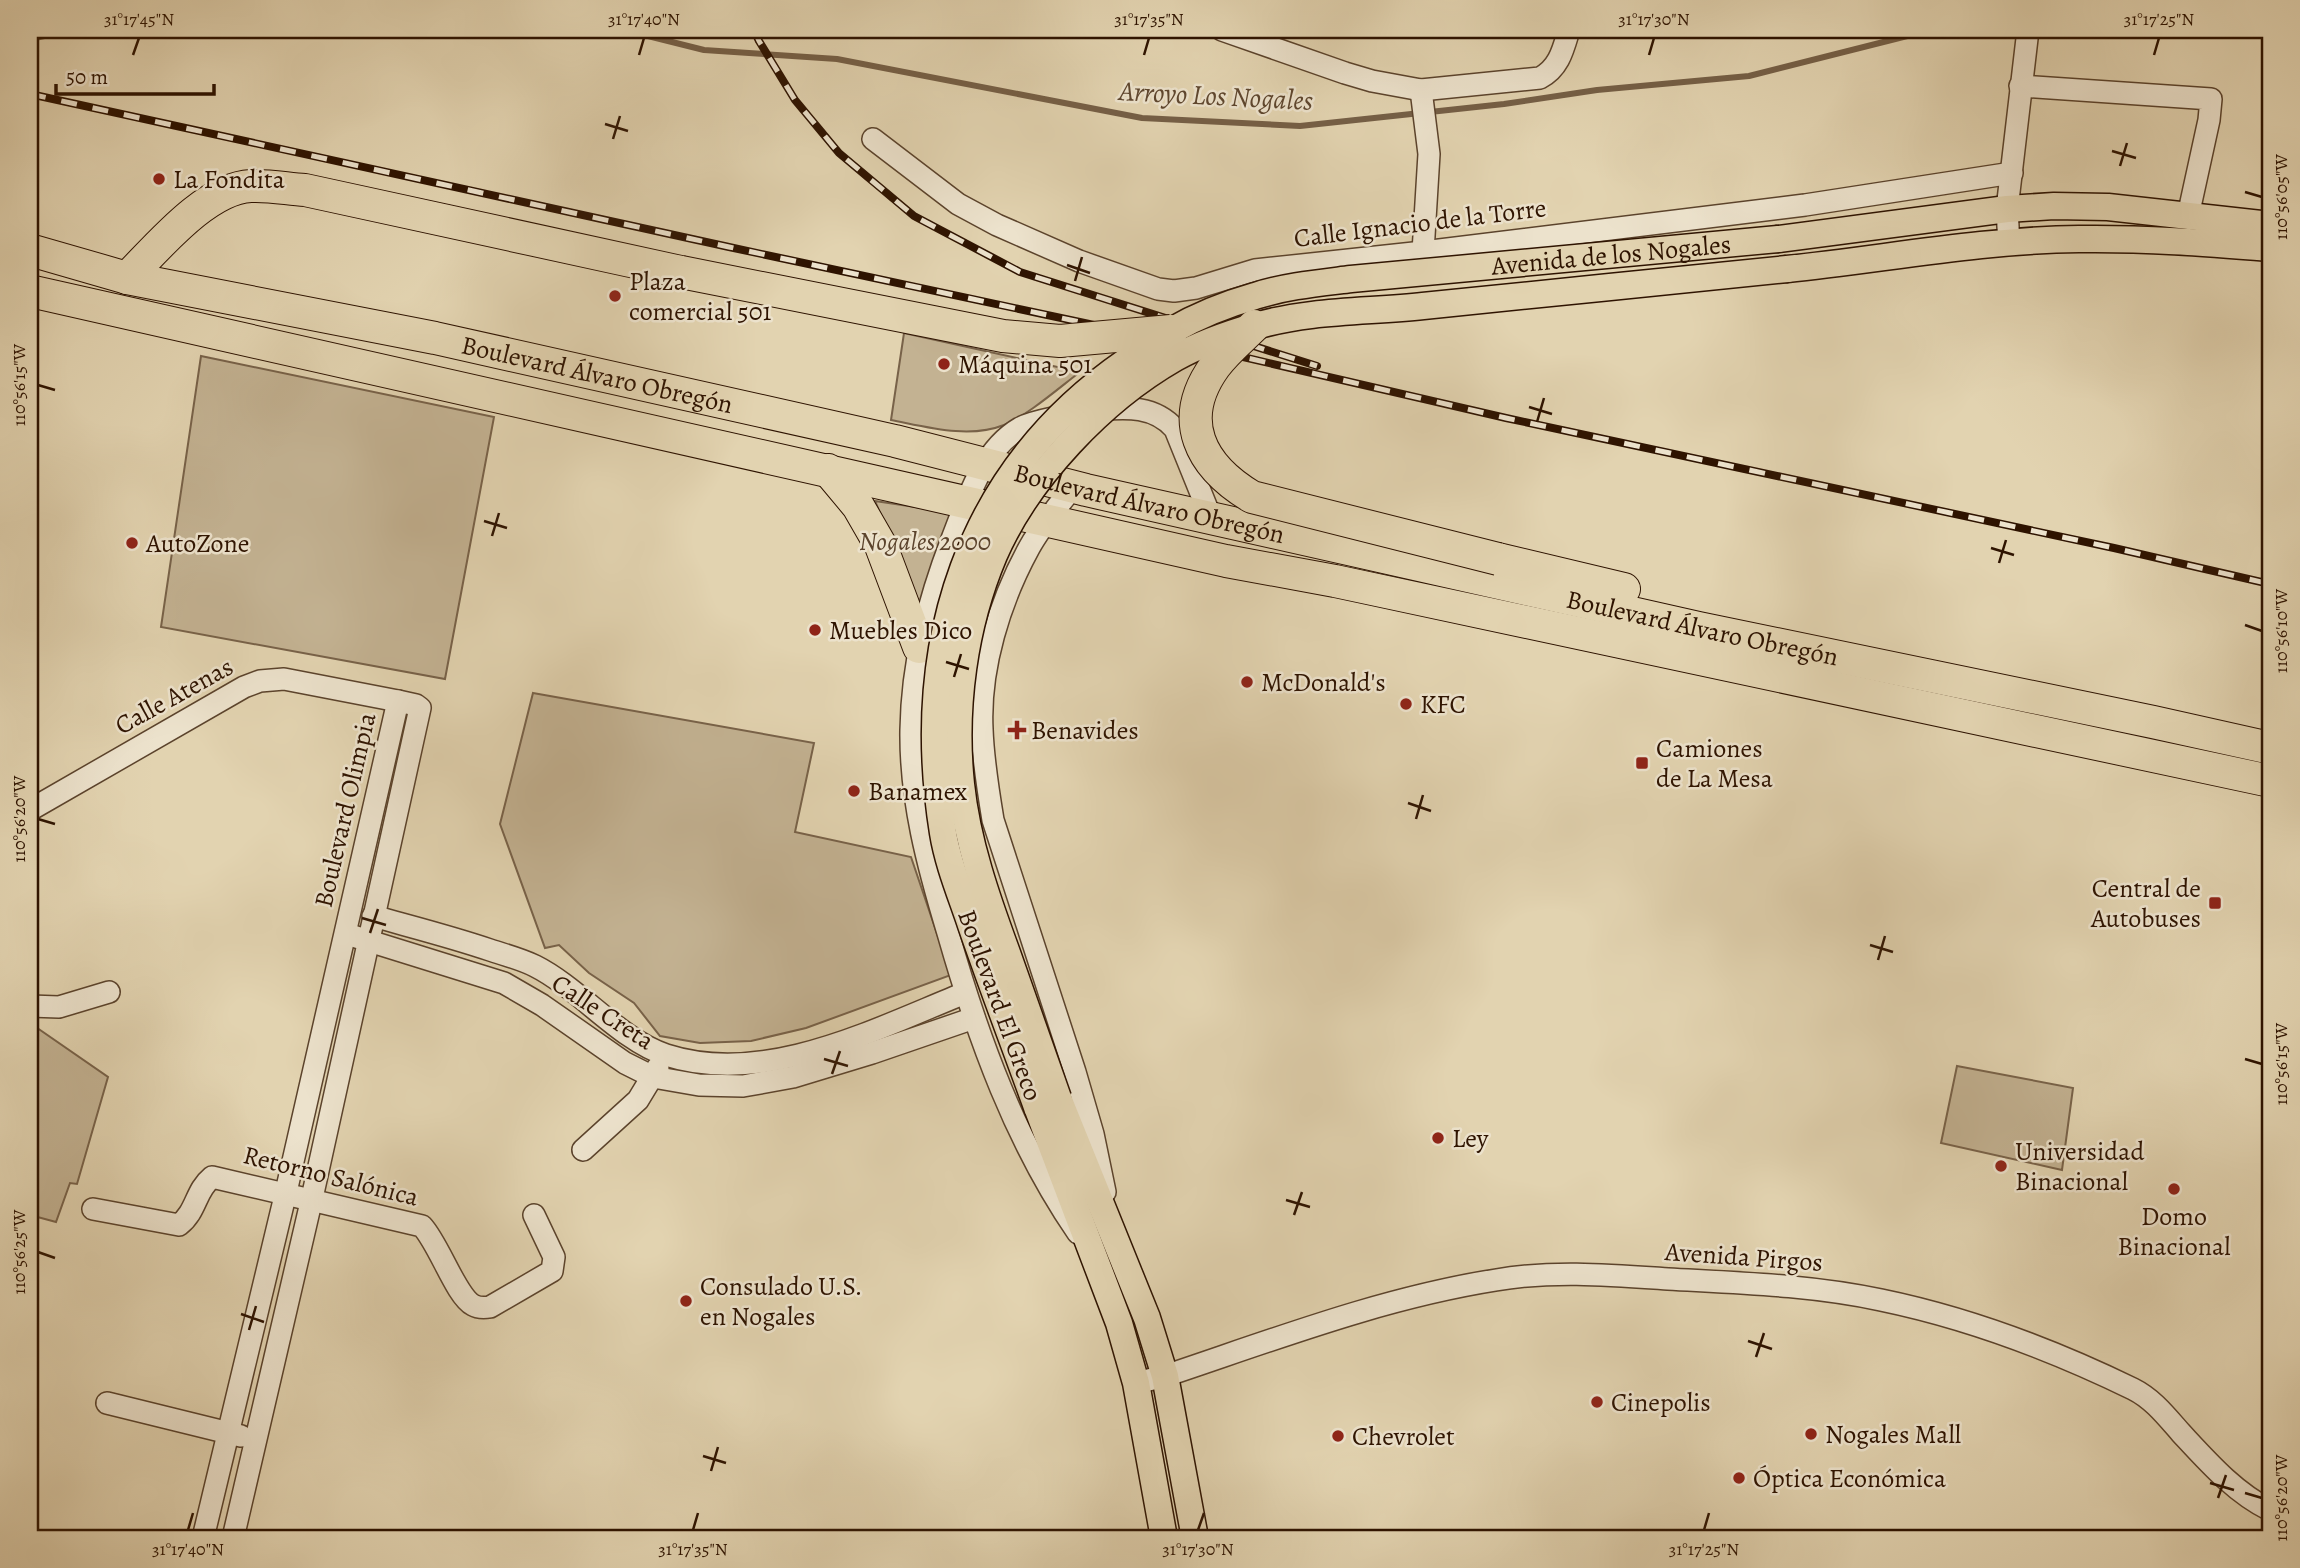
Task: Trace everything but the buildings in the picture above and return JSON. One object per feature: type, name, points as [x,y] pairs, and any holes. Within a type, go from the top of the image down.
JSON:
[{"type":"highway","points":[[127,278],[206,204],[231,190],[251,186],[306,190],[681,272],[1025,339],[1060,341],[1171,331]]},
{"type":"highway","name":"Boulevard Álvaro Obregón","points":[[30,250],[127,278],[435,338],[895,441],[1073,487],[1699,628],[2270,748]]},
{"type":"highway","name":"Boulevard Álvaro Obregón","points":[[30,291],[1226,561],[1348,584],[2270,781]]},
{"type":"highway","points":[[1254,327],[1216,365],[1197,404],[1195,419],[1205,453],[1217,472],[1232,485],[1252,497],[1636,593],[1657,602],[1699,628]]},
{"type":"highway","points":[[828,470],[858,506],[881,546],[919,647]]},
{"type":"main road","name":"Avenida de los Nogales","points":[[999,468],[1107,375],[1171,331],[1257,295],[1298,286],[1778,239],[2007,209],[2054,206],[2108,207],[2270,225]]},
{"type":"main road","name":"Avenida de los Nogales","points":[[1040,479],[1075,439],[1126,391],[1175,358],[1209,342],[1254,327],[1313,316],[1787,269],[2009,243],[2143,239],[2270,248]]},
{"type":"main road","name":"Boulevard El Greco","points":[[999,468],[993,500],[974,538],[956,593],[939,663],[933,722],[936,782],[943,837],[964,903],[1047,1102],[1113,1235],[1147,1318],[1165,1376],[1195,1538]]},
{"type":"main road","name":"Boulevard El Greco","points":[[1040,479],[995,552],[978,599],[965,659],[957,719],[961,786],[983,885],[1047,1102],[1136,1383],[1164,1538]]},
{"type":"street","points":[[1222,30],[1345,73],[1421,90],[1540,78],[1551,72],[1562,54],[1569,30]]},
{"type":"street","points":[[2009,243],[2007,209],[2028,30]]},
{"type":"street","points":[[2020,86],[2211,99],[2188,216]]},
{"type":"street","points":[[1421,90],[1429,154],[1423,252]]},
{"type":"street","name":"Calle Ignacio de la Torre","points":[[873,139],[958,204],[997,225],[1079,261],[1158,289],[1185,291],[1255,270],[1805,205],[2012,173]]},
{"type":"street","points":[[1095,1258],[1054,1198],[1033,1161],[1006,1101],[965,993],[931,875],[914,787],[911,731],[919,647],[926,613],[967,502],[999,468],[1002,443],[1023,427],[1072,413],[1115,408],[1138,408],[1157,414],[1175,429],[1211,518]]},
{"type":"street","points":[[1073,487],[1030,546],[993,632],[981,726],[993,820],[1093,1134],[1113,1235]]},
{"type":"street","name":"Calle Atenas","points":[[30,810],[244,687],[260,681],[285,679],[398,701]]},
{"type":"street","name":"Boulevard Olimpia","points":[[203,1538],[286,1192],[398,701],[416,705],[420,711],[233,1538]]},
{"type":"street","name":"Calle Creta","points":[[373,916],[535,965],[642,1043],[664,1055],[706,1063],[761,1063],[835,1044],[965,993]]},
{"type":"street","name":"Calle Creta","points":[[345,934],[503,983],[542,1005],[598,1046],[653,1077],[699,1085],[743,1086],[793,1077],[974,1017]]},
{"type":"street","points":[[482,976],[490,950]]},
{"type":"street","points":[[30,1006],[60,1007],[109,992]]},
{"type":"street","points":[[583,1150],[638,1100],[664,1055]]},
{"type":"street","name":"Retorno Salónica","points":[[93,1209],[179,1225],[188,1217],[204,1184],[212,1177],[312,1198],[422,1226],[432,1236],[461,1293],[471,1305],[482,1308],[490,1307],[552,1271],[554,1257],[534,1215]]},
{"type":"street","name":"Avenida Pirgos","points":[[1136,1383],[1165,1376],[1345,1316],[1427,1294],[1496,1280],[1528,1276],[1601,1275],[1824,1290],[1882,1300],[2022,1340],[2135,1390],[2153,1402],[2231,1484],[2255,1503],[2270,1510]]},
{"type":"street","points":[[107,1403],[256,1440]]},
{"type":"green space","points":[[904,333],[1080,372],[1023,415],[991,429],[948,430],[891,420]]},
{"type":"green space","points":[[201,356],[494,417],[445,679],[161,627]]},
{"type":"green space","name":"Nogales 2000","points":[[875,501],[969,515],[924,632],[903,567]]},
{"type":"green space","points":[[533,693],[814,743],[795,832],[911,857],[951,975],[806,1028],[751,1041],[700,1043],[660,1036],[634,1003],[589,973],[559,945],[545,948],[500,824]]},
{"type":"green space","points":[[30,1023],[108,1077],[77,1184],[70,1183],[56,1222],[30,1215]]},
{"type":"green space","points":[[1957,1066],[2073,1088],[2062,1170],[1941,1143]]},
{"type":"waterway","name":"Arroyo Los Nogales","points":[[30,39],[73,30]]},
{"type":"waterway","name":"Arroyo Los Nogales","points":[[624,30],[704,50],[837,59],[1142,118],[1300,126],[1504,104],[1597,90],[1749,76],[1931,30]]},
{"type":"railway","points":[[754,30],[795,100],[839,153],[914,216],[1020,272],[1317,366]]},
{"type":"railway","points":[[30,94],[1230,354],[1506,418],[2270,584]]},
{"type":"place","name":"La Fondita","points":[[159,179]]},
{"type":"place","name":"Plaza comercial 501","points":[[615,296]]},
{"type":"place","name":"Máquina 501","points":[[944,364]]},
{"type":"place","name":"AutoZone","points":[[132,543]]},
{"type":"place","name":"Muebles Dico","points":[[815,630]]},
{"type":"place","name":"McDonald's","points":[[1247,682]]},
{"type":"place","name":"KFC","points":[[1406,704]]},
{"type":"place","name":"Benavides","points":[[1017,730]]},
{"type":"place","name":"Camiones de La Mesa","points":[[1642,763]]},
{"type":"place","name":"Banamex","points":[[854,791]]},
{"type":"place","name":"Central de Autobuses","points":[[2215,903]]},
{"type":"place","name":"Ley","points":[[1438,1138]]},
{"type":"place","name":"Universidad Binacional","points":[[2001,1166]]},
{"type":"place","name":"Domo Binacional","points":[[2174,1189]]},
{"type":"place","name":"Consulado U.S. en Nogales","points":[[686,1301]]},
{"type":"place","name":"Cinepolis","points":[[1597,1402]]},
{"type":"place","name":"Nogales Mall","points":[[1811,1434]]},
{"type":"place","name":"Chevrolet","points":[[1338,1436]]},
{"type":"place","name":"Óptica Económica","points":[[1739,1478]]}]
